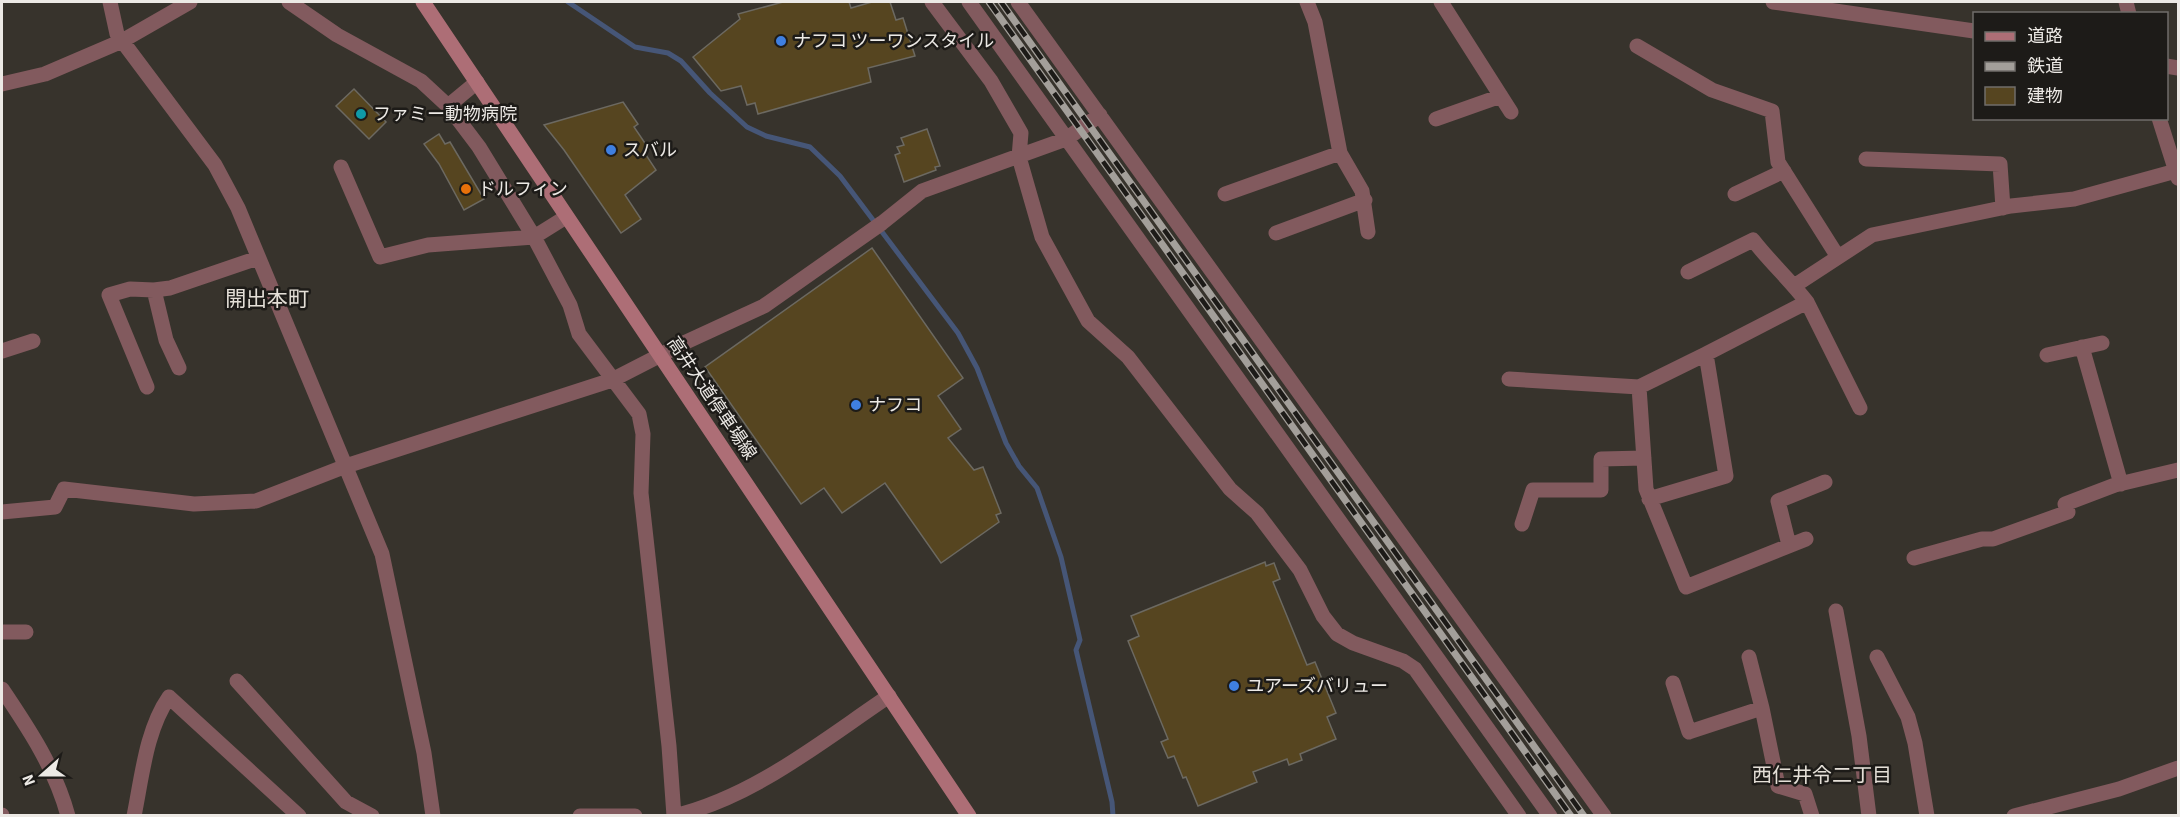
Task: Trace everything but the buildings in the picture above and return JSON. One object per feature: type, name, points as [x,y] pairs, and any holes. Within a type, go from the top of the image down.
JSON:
[{"type":"main road","name":"高井大道停車場線","points":[[423,2],[969,816]]},
{"type":"street","points":[[110,2],[117,34],[215,165],[238,208],[382,554],[422,742],[433,816]]},
{"type":"street","points":[[2,84],[45,74],[122,41],[190,2]]},
{"type":"street","points":[[289,2],[337,35],[421,81],[448,106],[479,147],[534,237],[570,305],[579,334],[639,414],[644,434],[641,493],[669,746],[674,816],[703,809],[744,790],[889,696]]},
{"type":"street","points":[[933,2],[991,81],[1021,133],[1019,157],[1042,237],[1088,321],[1128,357],[1230,489],[1257,513],[1300,570],[1323,616],[1337,634],[1353,643],[1403,661],[1415,669],[1519,816]]},
{"type":"street","points":[[969,2],[1550,816]]},
{"type":"street","points":[[1018,2],[1605,816]]},
{"type":"street","points":[[1307,2],[1315,22],[1340,153],[1362,191],[1368,232]]},
{"type":"street","points":[[1441,2],[1511,112]]},
{"type":"street","points":[[1773,2],[1973,31]]},
{"type":"street","points":[[1637,46],[1712,90],[1772,111],[1778,162],[1838,257]]},
{"type":"street","points":[[448,106],[477,82]]},
{"type":"street","points":[[1436,119],[1501,96]]},
{"type":"street","points":[[2,512],[55,507],[64,489],[194,504],[256,501],[346,466],[612,380],[764,306],[877,226],[922,191],[1066,139],[1100,115]]},
{"type":"street","points":[[1794,286],[1872,235],[2003,208],[2074,199],[2177,174],[2161,120]]},
{"type":"street","points":[[1225,194],[1340,153]]},
{"type":"street","points":[[1866,159],[2000,164],[2003,208]]},
{"type":"street","points":[[341,167],[380,257],[428,245],[534,237],[566,217]]},
{"type":"street","points":[[1735,194],[1784,171]]},
{"type":"street","points":[[1276,233],[1365,200]]},
{"type":"street","points":[[1688,272],[1753,240],[1807,302],[1860,408]]},
{"type":"street","points":[[147,387],[109,295],[130,289],[170,288],[258,258]]},
{"type":"street","points":[[154,290],[166,340],[179,368]]},
{"type":"street","points":[[1509,379],[1639,387],[1807,302]]},
{"type":"street","points":[[2,351],[33,341]]},
{"type":"street","points":[[2047,355],[2102,343]]},
{"type":"street","points":[[2082,347],[2121,484]]},
{"type":"street","points":[[1649,499],[1726,476],[1706,354]]},
{"type":"street","points":[[1639,387],[1646,489],[1686,587],[1806,539]]},
{"type":"street","points":[[1522,524],[1533,490],[1601,490],[1601,459],[1644,458]]},
{"type":"street","points":[[1914,558],[1982,539],[1993,539],[2068,512],[2065,504],[2121,484],[2178,470]]},
{"type":"street","points":[[1789,546],[1778,501],[1824,482]]},
{"type":"street","points":[[1836,611],[1859,736],[1869,816]]},
{"type":"street","points":[[2,632],[26,632]]},
{"type":"street","points":[[1749,657],[1778,786],[1805,794],[1812,816]]},
{"type":"street","points":[[1877,657],[1908,717],[1928,816]]},
{"type":"street","points":[[237,681],[346,802],[372,816]]},
{"type":"street","points":[[1673,683],[1689,732],[1762,708]]},
{"type":"street","points":[[2,689],[48,761],[68,816]]},
{"type":"street","points":[[134,816],[148,747],[162,708],[169,697],[299,816]]},
{"type":"street","points":[[2014,816],[2119,789],[2178,768]]},
{"type":"street","points":[[580,816],[635,816]]},
{"type":"waterway","points":[[568,2],[635,47],[668,53],[681,61],[710,93],[747,127],[766,136],[810,147],[840,176],[958,333],[977,368],[1006,443],[1019,466],[1037,488],[1061,557],[1080,640],[1076,650],[1112,802],[1113,816]]},
{"type":"railway","points":[[989,2],[1571,816]]},
{"type":"railway","points":[[1001,2],[1584,816]]},
{"type":"place","name":"ナフコ ツーワンスタイル","points":[[781,41]]},
{"type":"place","name":"ファミー動物病院","points":[[361,114]]},
{"type":"place","name":"スバル","points":[[611,150]]},
{"type":"place","name":"ドルフィン","points":[[466,189]]},
{"type":"place","name":"ナフコ","points":[[856,405]]},
{"type":"place","name":"ユアーズバリュー","points":[[1234,686]]},
{"type":"district","name":"開出本町","points":[[267,299]]},
{"type":"district","name":"西仁井令二丁目","points":[[1822,775]]}]
